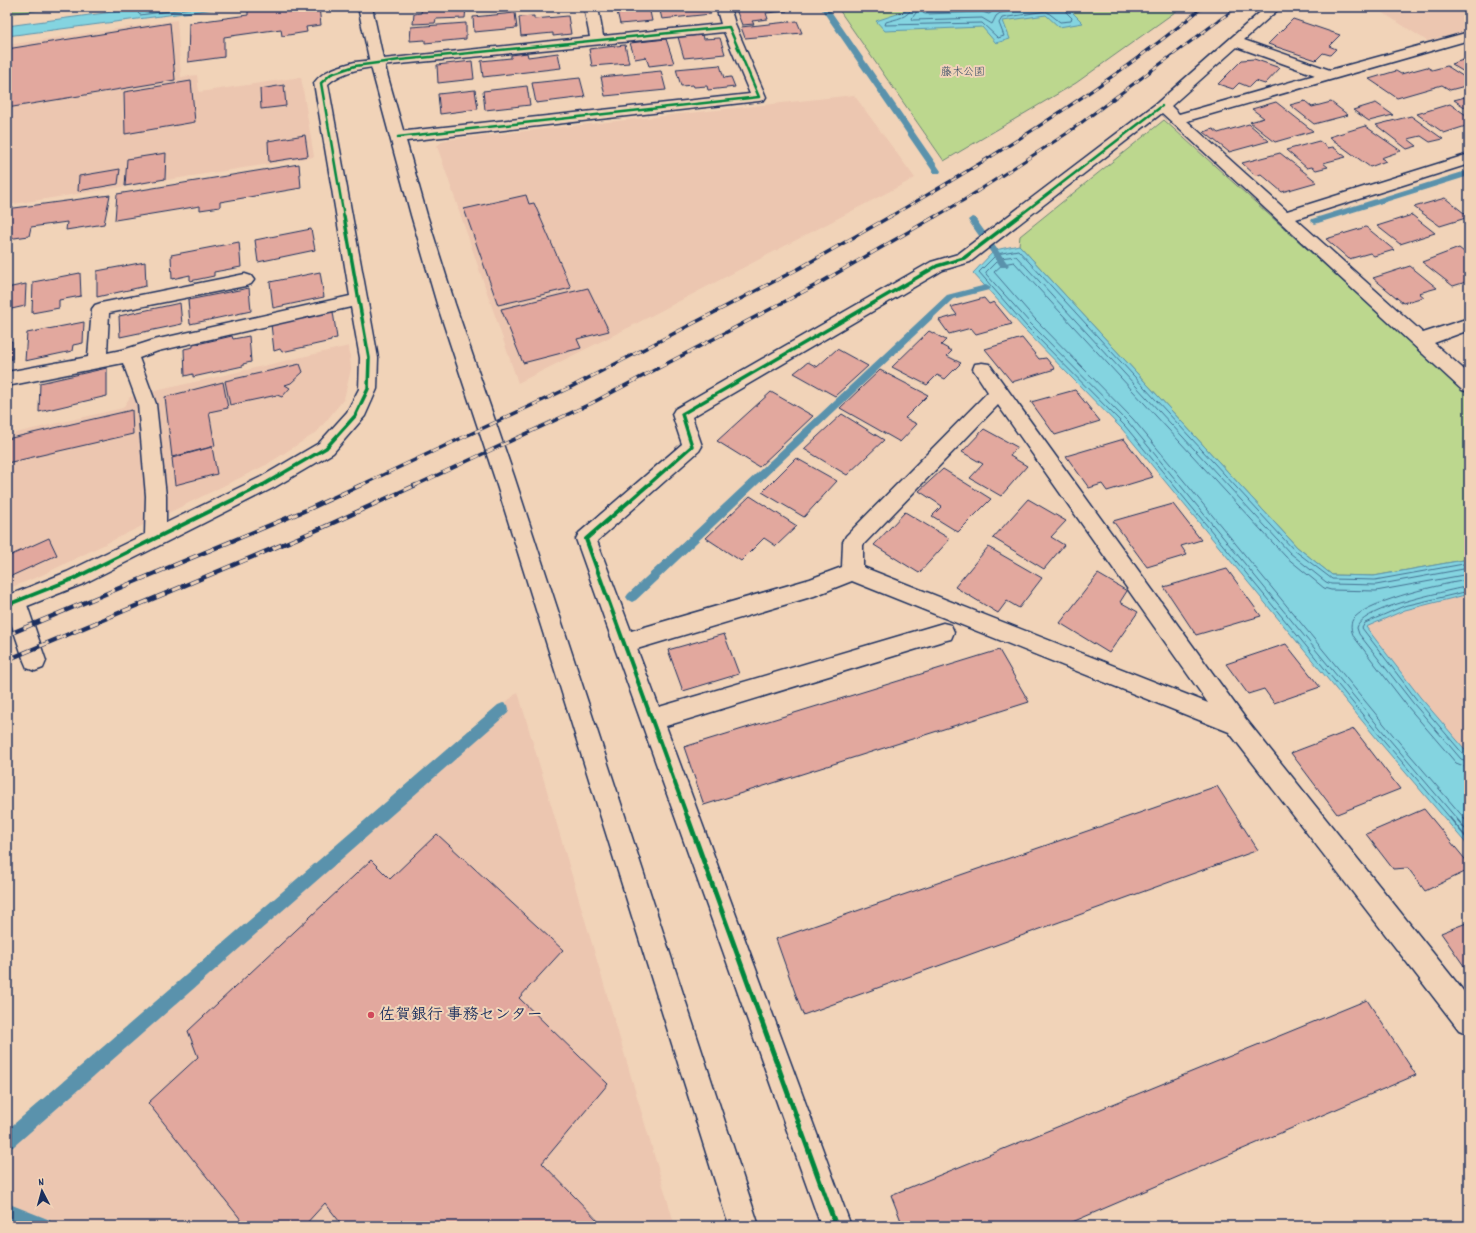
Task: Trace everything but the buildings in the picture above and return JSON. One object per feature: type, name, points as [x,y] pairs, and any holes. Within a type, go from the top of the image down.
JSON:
[{"type":"street","points":[[365,7],[377,63],[446,304],[504,476],[744,1226]]},
{"type":"street","points":[[590,7],[597,40]]},
{"type":"street","points":[[398,137],[759,97],[729,27],[723,7]]},
{"type":"street","points":[[836,1226],[586,539],[692,446],[682,414],[937,266],[964,258],[1162,106],[1274,7]]},
{"type":"street","points":[[35,661],[11,604],[75,578],[268,482],[326,448],[355,416],[368,389],[369,358],[322,83],[331,74],[355,66],[377,63],[729,27]]},
{"type":"street","points":[[1177,119],[1469,36]]},
{"type":"street","points":[[1236,42],[1329,75]]},
{"type":"street","points":[[1162,106],[1469,385]]},
{"type":"street","points":[[1284,217],[1469,160]]},
{"type":"street","points":[[98,361],[100,309],[245,280]]},
{"type":"street","points":[[7,379],[98,361],[129,354],[154,346],[359,300]]},
{"type":"street","points":[[1420,341],[1469,324]]},
{"type":"street","points":[[129,354],[147,404],[156,496],[155,538]]},
{"type":"street","points":[[982,369],[1237,725],[1469,1020]]},
{"type":"street","points":[[852,572],[853,542],[999,392]]},
{"type":"street","points":[[624,643],[814,588],[852,572],[1237,725]]},
{"type":"street","points":[[652,720],[943,632]]},
{"type":"shaded area","points":[[1374,7],[1466,7],[1469,9],[1469,31],[1427,41]]},
{"type":"shaded area","points":[[177,20],[181,77],[197,75],[199,92],[301,77],[314,157],[7,205],[7,45]]},
{"type":"shaded area","points":[[854,95],[915,178],[622,331],[518,383],[437,146],[444,140]]},
{"type":"shaded area","points":[[349,346],[351,369],[344,399],[317,432],[266,465],[40,576],[7,589],[7,435],[123,408],[130,397]]},
{"type":"shaded area","points":[[1469,594],[1469,754],[1420,697],[1365,627],[1405,610]]},
{"type":"shaded area","points":[[518,692],[675,1226],[44,1226],[7,1211],[7,1132]]},
{"type":"green space","points":[[7,7],[66,7],[7,14]]},
{"type":"green space","name":"藤木公園","points":[[837,7],[1182,7],[1076,83],[944,161]]},
{"type":"green space","points":[[1164,120],[1469,395],[1469,559],[1374,576],[1332,575],[1297,547],[1019,245],[1020,236]]},
{"type":"water","points":[[150,7],[230,7],[7,36],[7,26]]},
{"type":"water","points":[[910,7],[1099,7],[1068,8],[1083,23],[1059,27],[1046,15],[1003,21],[1010,39],[996,43],[982,27],[885,31],[876,21],[906,11]]},
{"type":"water","points":[[1019,245],[1297,547],[1332,575],[1374,576],[1469,559],[1469,594],[1405,610],[1366,627],[1420,697],[1469,754],[1469,847],[1382,745],[1122,429],[1024,329],[973,273],[995,250]]},
{"type":"waterway","points":[[824,7],[937,171]]},
{"type":"waterway","points":[[1315,221],[1469,173]]},
{"type":"waterway","points":[[972,220],[1004,265]]},
{"type":"waterway","points":[[632,597],[950,297],[986,288]]},
{"type":"waterway","points":[[7,1141],[503,709]]},
{"type":"waterway","points":[[7,1211],[44,1226]]},
{"type":"railway","points":[[889,217],[1050,119],[1128,65],[1203,7]]},
{"type":"railway","points":[[935,217],[1066,134],[1237,7]]},
{"type":"railway","points":[[359,486],[571,387],[798,269],[891,216]]},
{"type":"railway","points":[[414,486],[590,404],[818,284],[936,216]]},
{"type":"railway","points":[[7,635],[311,508],[361,485]]},
{"type":"railway","points":[[7,660],[324,527],[416,485]]},
{"type":"cycle path","points":[[7,605],[75,578],[268,482],[326,448],[355,416],[368,389],[369,358],[321,83],[331,74],[355,66],[400,60],[729,27],[759,97],[398,137]]},
{"type":"cycle path","points":[[836,1226],[586,539],[692,446],[682,414],[937,266],[964,258],[1162,106]]},
{"type":"place","name":"佐賀銀行 事務センター","points":[[371,1015]]}]
